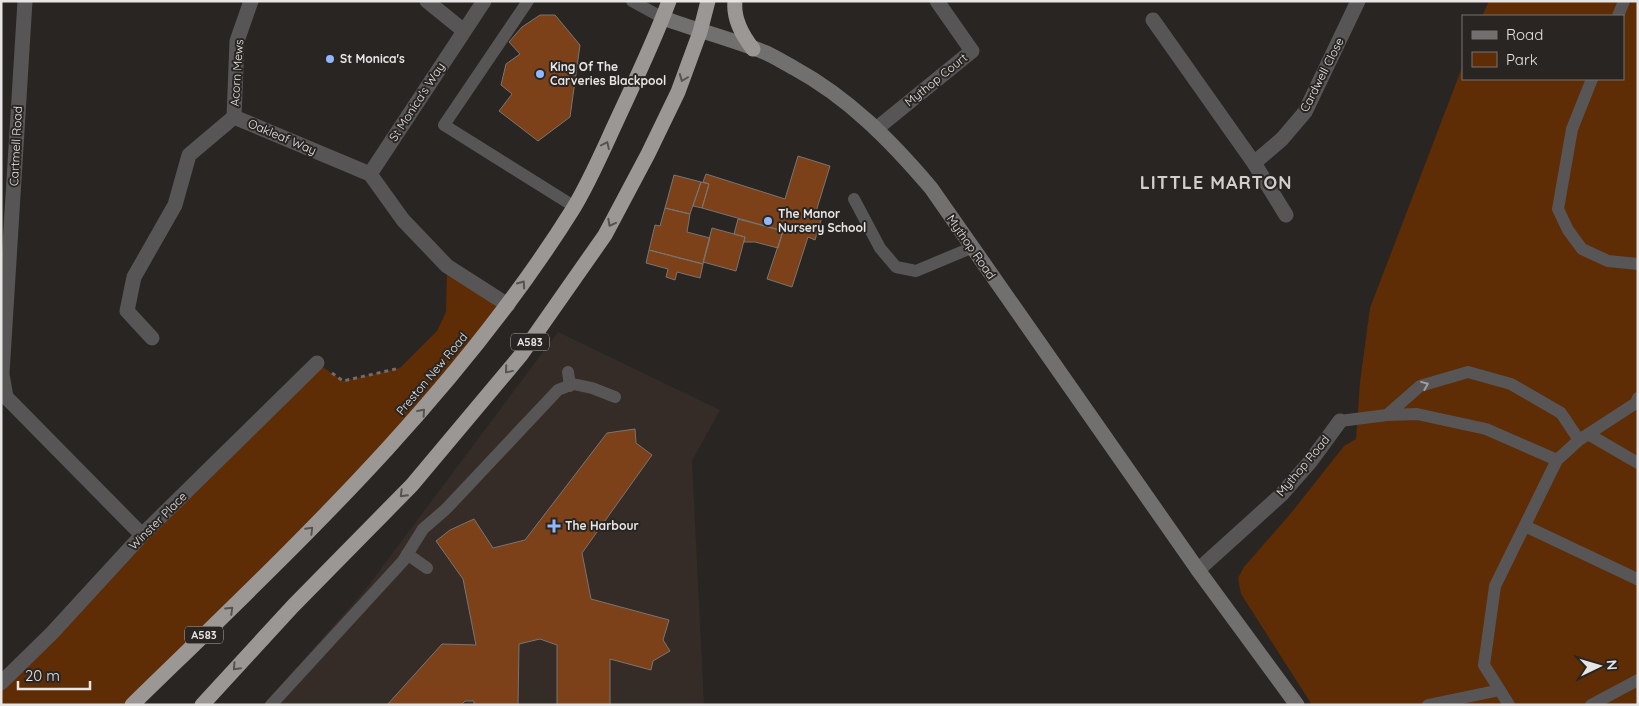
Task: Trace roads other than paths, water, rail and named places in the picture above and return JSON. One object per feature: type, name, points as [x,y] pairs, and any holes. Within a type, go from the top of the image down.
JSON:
[{"type":"highway","name":"Preston New Road","points":[[132,705],[276,565],[364,476],[470,355],[508,305],[574,207],[598,161],[669,1]]},
{"type":"highway","name":"A583","points":[[202,705],[293,606],[412,485],[520,355],[605,235],[678,92],[700,32],[708,1]]},
{"type":"highway","points":[[735,1],[734,9],[738,23],[744,38],[754,49]]},
{"type":"street","name":"Cartmell Road","points":[[25,1],[2,374],[6,397],[142,536]]},
{"type":"street","name":"Acorn Mews","points":[[234,117],[237,41],[251,1]]},
{"type":"street","points":[[427,1],[464,30]]},
{"type":"street","name":"St Monica's Way","points":[[370,174],[484,1]]},
{"type":"street","name":"Mythop Court","points":[[876,129],[972,51],[938,1]]},
{"type":"street","name":"Cardwell Close","points":[[1254,163],[1282,139],[1306,112],[1358,1]]},
{"type":"street","name":"Mythop Road","points":[[663,18],[700,32],[765,52],[819,82],[858,111],[905,157],[931,188],[971,248],[1198,570],[1297,705]]},
{"type":"street","points":[[1153,20],[1254,163],[1286,215]]},
{"type":"street","name":"Oakleaf Way","points":[[152,338],[127,311],[134,277],[175,205],[188,155],[234,117],[370,174]]},
{"type":"street","points":[[370,174],[403,220],[447,266],[508,305]]},
{"type":"street","name":"Winster Place","points":[[1,683],[52,633],[142,536],[317,363]]},
{"type":"street","name":"Mythop Road","points":[[1198,570],[1280,495],[1310,462],[1340,421]]},
{"type":"lane","points":[[528,1],[444,125],[574,207]]},
{"type":"lane","points":[[632,1],[663,18]]},
{"type":"lane","points":[[1618,15],[1624,1]]},
{"type":"lane","points":[[1592,80],[1572,129],[1558,208],[1568,230],[1582,249],[1608,260],[1638,264]]},
{"type":"lane","points":[[854,199],[880,248],[896,267],[916,272],[971,248]]},
{"type":"lane","points":[[568,372],[570,386]]},
{"type":"lane","points":[[1387,415],[1420,386],[1468,372],[1511,384],[1561,413],[1584,437],[1638,463]]},
{"type":"lane","points":[[271,705],[403,562],[423,529],[446,509],[558,390],[573,384],[592,388],[615,397]]},
{"type":"lane","points":[[1509,705],[1484,665],[1495,586],[1557,460],[1584,437],[1636,403],[1638,398]]},
{"type":"lane","points":[[1340,421],[1387,415],[1417,414],[1486,429],[1557,460]]},
{"type":"lane","points":[[1524,526],[1638,579]]},
{"type":"lane","points":[[407,554],[427,568]]},
{"type":"lane","points":[[1591,705],[1638,680]]},
{"type":"lane","points":[[1428,705],[1500,690]]},
{"type":"place","name":"St Monica's","points":[[330,59]]},
{"type":"place","name":"King Of The Carveries Blackpool","points":[[540,74]]},
{"type":"place","name":"The Manor Nursery School","points":[[768,221]]},
{"type":"place","name":"The Harbour","points":[[554,526]]},
{"type":"district","name":"LITTLE MARTON","points":[[1216,183]]}]
